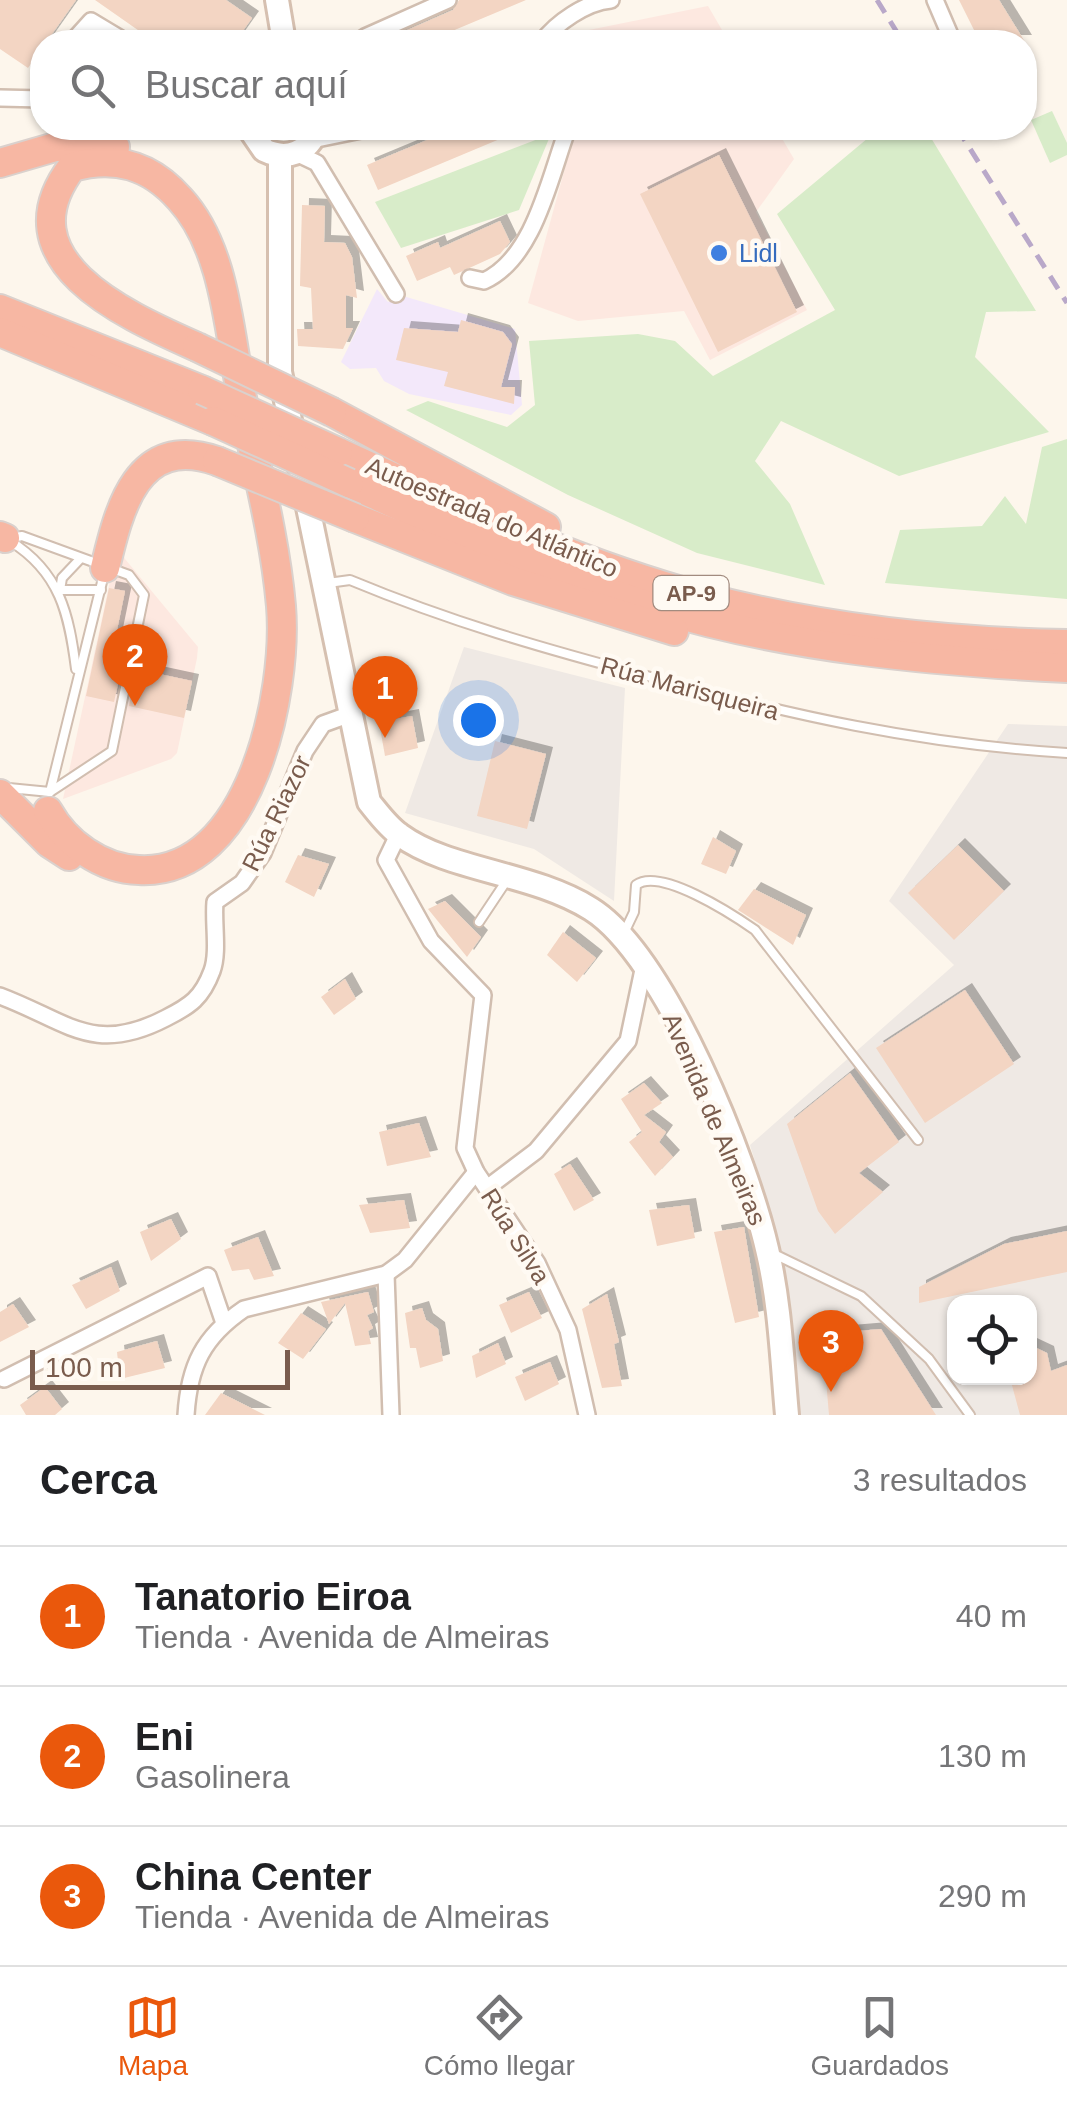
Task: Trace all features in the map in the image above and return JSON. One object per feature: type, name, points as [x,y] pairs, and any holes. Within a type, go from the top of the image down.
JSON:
[{"type":"highway","points":[[0,163],[55,148],[99,144],[128,149],[153,159],[200,202],[218,233],[229,267],[296,620],[292,682],[267,778],[249,819],[216,856],[192,873],[143,886],[122,884],[94,872],[49,842],[0,794]]},
{"type":"highway","points":[[49,802],[72,844],[112,865],[159,870],[203,849],[225,831],[253,777],[278,679],[282,639],[276,570],[212,253],[182,200],[161,180],[116,161],[72,168],[44,200],[41,244],[50,265],[88,298],[196,347],[332,412],[576,543],[610,568]]},
{"type":"highway","name":"Autoestrada do Atlántico","points":[[0,309],[202,390],[610,568],[777,613],[938,636],[1067,644]]},
{"type":"highway","name":"Autoestrada do Atlántico","points":[[0,332],[548,569],[654,607],[845,648],[957,662],[1067,668]]},
{"type":"highway","points":[[96,572],[121,503],[150,468],[186,454],[218,461],[513,581],[656,627],[778,652],[845,648]]},
{"type":"highway","points":[[49,802],[49,842]]},
{"type":"main road","points":[[277,0],[282,30]]},
{"type":"main road","points":[[257,140],[264,150],[308,146]]},
{"type":"main road","name":"Avenida de Almeiras","points":[[308,146],[280,372],[369,802],[398,834],[428,850],[512,873],[593,910],[623,934],[682,1030],[721,1119],[768,1250],[787,1415]]},
{"type":"street","points":[[381,30],[448,0]]},
{"type":"street","points":[[566,0],[571,17]]},
{"type":"street","points":[[552,30],[600,1],[611,0]]},
{"type":"street","points":[[935,0],[948,30]]},
{"type":"street","points":[[83,30],[91,21],[106,30]]},
{"type":"street","points":[[0,98],[30,95]]},
{"type":"street","points":[[470,278],[484,282],[511,262],[540,204],[564,140]]},
{"type":"street","points":[[308,146],[396,294]]},
{"type":"street","name":"Rúa Riazor","points":[[0,996],[79,1032],[114,1038],[144,1030],[197,1002],[214,967],[215,902],[242,883],[263,853],[306,751],[324,724],[348,715]]},
{"type":"street","points":[[186,1415],[188,1382],[201,1347],[224,1322],[244,1309],[386,1274],[405,1260],[476,1172],[465,1148],[483,995],[431,941],[386,860],[398,834]]},
{"type":"street","points":[[487,1188],[536,1152],[600,1080],[628,1041],[644,965]]},
{"type":"street","name":"Rúa Silva","points":[[476,1172],[537,1262],[568,1330],[587,1415]]},
{"type":"street","points":[[386,1274],[391,1415]]},
{"type":"street","points":[[4,1379],[208,1276],[224,1322]]},
{"type":"lane","points":[[3,537],[22,536],[96,572]]},
{"type":"lane","points":[[3,537],[42,564],[60,590]]},
{"type":"lane","points":[[49,802],[112,751],[144,595],[130,575],[96,572],[62,578],[60,590],[77,673]]},
{"type":"lane","points":[[49,802],[96,572]]},
{"type":"lane","points":[[60,590],[96,572]]},
{"type":"lane","name":"Rúa Marisqueira","points":[[323,583],[350,580],[504,639],[808,720],[931,741],[1067,753]]},
{"type":"lane","points":[[0,784],[49,802]]},
{"type":"lane","points":[[479,922],[512,873]]},
{"type":"lane","points":[[623,934],[634,912],[636,885],[644,878],[657,879],[723,908],[755,930],[918,1140]]},
{"type":"lane","points":[[768,1250],[861,1296],[929,1358],[970,1415]]},
{"type":"shaded area","points":[[708,6],[722,30],[589,30]]},
{"type":"shaded area","points":[[573,140],[783,140],[794,159],[756,212],[807,310],[710,360],[684,311],[578,321],[528,303]]},
{"type":"shaded area","points":[[377,289],[388,302],[403,296],[515,329],[522,405],[511,415],[409,394],[384,381],[376,368],[350,369],[341,362]]},
{"type":"shaded area","points":[[118,544],[125,559],[198,647],[177,753],[171,759],[63,799]]},
{"type":"shaded area","points":[[464,647],[625,688],[614,901],[534,849],[405,813]]},
{"type":"shaded area","points":[[1008,724],[1067,726],[1067,1415],[798,1415],[776,1231],[750,1145],[954,965],[889,901]]},
{"type":"green space","points":[[1052,111],[1067,143],[1067,155],[1050,163],[1037,134],[1037,117]]},
{"type":"green space","points":[[535,140],[548,140],[519,210],[401,248],[375,202]]},
{"type":"green space","points":[[866,140],[932,140],[1036,311],[986,312],[975,357],[1049,432],[899,476],[781,421],[755,461],[790,504],[825,585],[697,553],[568,495],[406,410],[428,401],[507,427],[535,405],[529,341],[638,334],[675,341],[713,376],[835,310],[777,214]]},
{"type":"green space","points":[[1067,439],[1067,599],[885,583],[900,530],[982,526],[1005,496],[1026,524],[1042,447]]},
{"type":"building","points":[[0,0],[76,0],[55,30],[30,30],[28,68],[0,49]]},
{"type":"building","points":[[95,0],[226,0],[252,18],[244,30],[138,30]]},
{"type":"building","points":[[459,0],[526,0],[455,30],[407,30],[453,10]]},
{"type":"building","points":[[959,0],[999,0],[1018,30],[974,30]]},
{"type":"building","points":[[427,140],[497,140],[378,190],[367,165]]},
{"type":"building","name":"Lidl","points":[[719,155],[797,312],[718,352],[640,194]]},
{"type":"building","points":[[302,205],[325,206],[324,242],[345,243],[352,257],[357,298],[346,295],[346,328],[353,328],[343,349],[298,346],[297,329],[313,329],[311,288],[300,286]]},
{"type":"building","points":[[500,221],[510,242],[500,254],[454,275],[450,267],[417,281],[406,256],[438,242],[440,248]]},
{"type":"building","points":[[461,320],[503,332],[512,344],[501,387],[515,387],[514,404],[444,386],[448,372],[396,360],[404,328],[458,332]]},
{"type":"building","points":[[109,588],[125,591],[110,664],[122,666],[114,702],[86,696]]},
{"type":"building","points":[[136,669],[192,681],[184,718],[129,706]]},
{"type":"building","points":[[412,716],[418,748],[385,756],[379,722]]},
{"type":"building","points":[[495,741],[546,754],[527,829],[477,816]]},
{"type":"building","points":[[713,837],[736,851],[726,874],[701,864]]},
{"type":"building","points":[[958,845],[1004,891],[954,940],[908,893]]},
{"type":"building","points":[[298,855],[329,864],[314,897],[285,882]]},
{"type":"building","points":[[754,889],[806,915],[793,945],[738,910]]},
{"type":"building","points":[[445,901],[481,937],[467,957],[428,909]]},
{"type":"building","points":[[563,932],[596,958],[577,982],[547,955]]},
{"type":"building","points":[[345,979],[356,999],[334,1015],[321,997]]},
{"type":"building","points":[[965,990],[1014,1064],[925,1123],[876,1048]]},
{"type":"building","points":[[850,1073],[899,1142],[859,1173],[883,1192],[835,1234],[818,1211],[787,1124]]},
{"type":"building","points":[[644,1083],[662,1103],[644,1115],[666,1132],[659,1142],[673,1157],[655,1176],[629,1142],[642,1132],[621,1099]]},
{"type":"building","points":[[419,1123],[431,1157],[387,1166],[379,1132]]},
{"type":"building","points":[[570,1164],[594,1200],[574,1211],[554,1174]]},
{"type":"building","points":[[404,1200],[410,1228],[370,1233],[359,1205]]},
{"type":"building","points":[[689,1205],[695,1238],[657,1246],[649,1210]]},
{"type":"building","points":[[171,1219],[181,1239],[151,1261],[140,1232]]},
{"type":"building","points":[[744,1227],[759,1317],[735,1323],[714,1232]]},
{"type":"building","points":[[1067,1231],[1067,1272],[919,1303],[919,1287],[1004,1244]]},
{"type":"building","points":[[258,1237],[274,1276],[254,1280],[249,1269],[232,1271],[224,1250]]},
{"type":"building","points":[[111,1267],[120,1291],[86,1309],[72,1285]]},
{"type":"building","points":[[368,1292],[374,1312],[367,1315],[373,1328],[368,1331],[371,1344],[355,1346],[345,1303],[329,1324],[321,1302]]},
{"type":"building","points":[[529,1292],[542,1318],[511,1333],[499,1305]]},
{"type":"building","points":[[607,1294],[619,1342],[614,1344],[622,1386],[602,1388],[582,1309]]},
{"type":"building","points":[[13,1304],[29,1327],[0,1342],[0,1312]]},
{"type":"building","points":[[422,1308],[426,1320],[438,1329],[443,1361],[420,1368],[416,1348],[410,1348],[405,1313]]},
{"type":"building","points":[[301,1313],[326,1329],[303,1359],[278,1343]]},
{"type":"building","points":[[881,1329],[936,1415],[829,1415],[822,1334]]},
{"type":"building","points":[[157,1341],[165,1368],[120,1379],[117,1352]]},
{"type":"building","points":[[498,1343],[506,1364],[476,1378],[472,1356]]},
{"type":"building","points":[[1037,1348],[1047,1353],[1051,1371],[1067,1365],[1067,1415],[1020,1415],[1012,1385],[1037,1385]]},
{"type":"building","points":[[550,1362],[559,1384],[525,1401],[515,1377]]},
{"type":"building","points":[[45,1387],[62,1409],[55,1415],[26,1415],[20,1405]]},
{"type":"building","points":[[221,1393],[265,1415],[205,1415]]},
{"type":"railway","points":[[877,0],[896,30]]},
{"type":"railway","points":[[965,140],[1067,303]]},
{"type":"place","name":"Lidl","points":[[719,253]]},
{"type":"place","name":"Eni","points":[[135,706]]},
{"type":"place","name":"Tanatorio Eiroa","points":[[385,738]]},
{"type":"place","name":"China Center","points":[[831,1392]]}]
